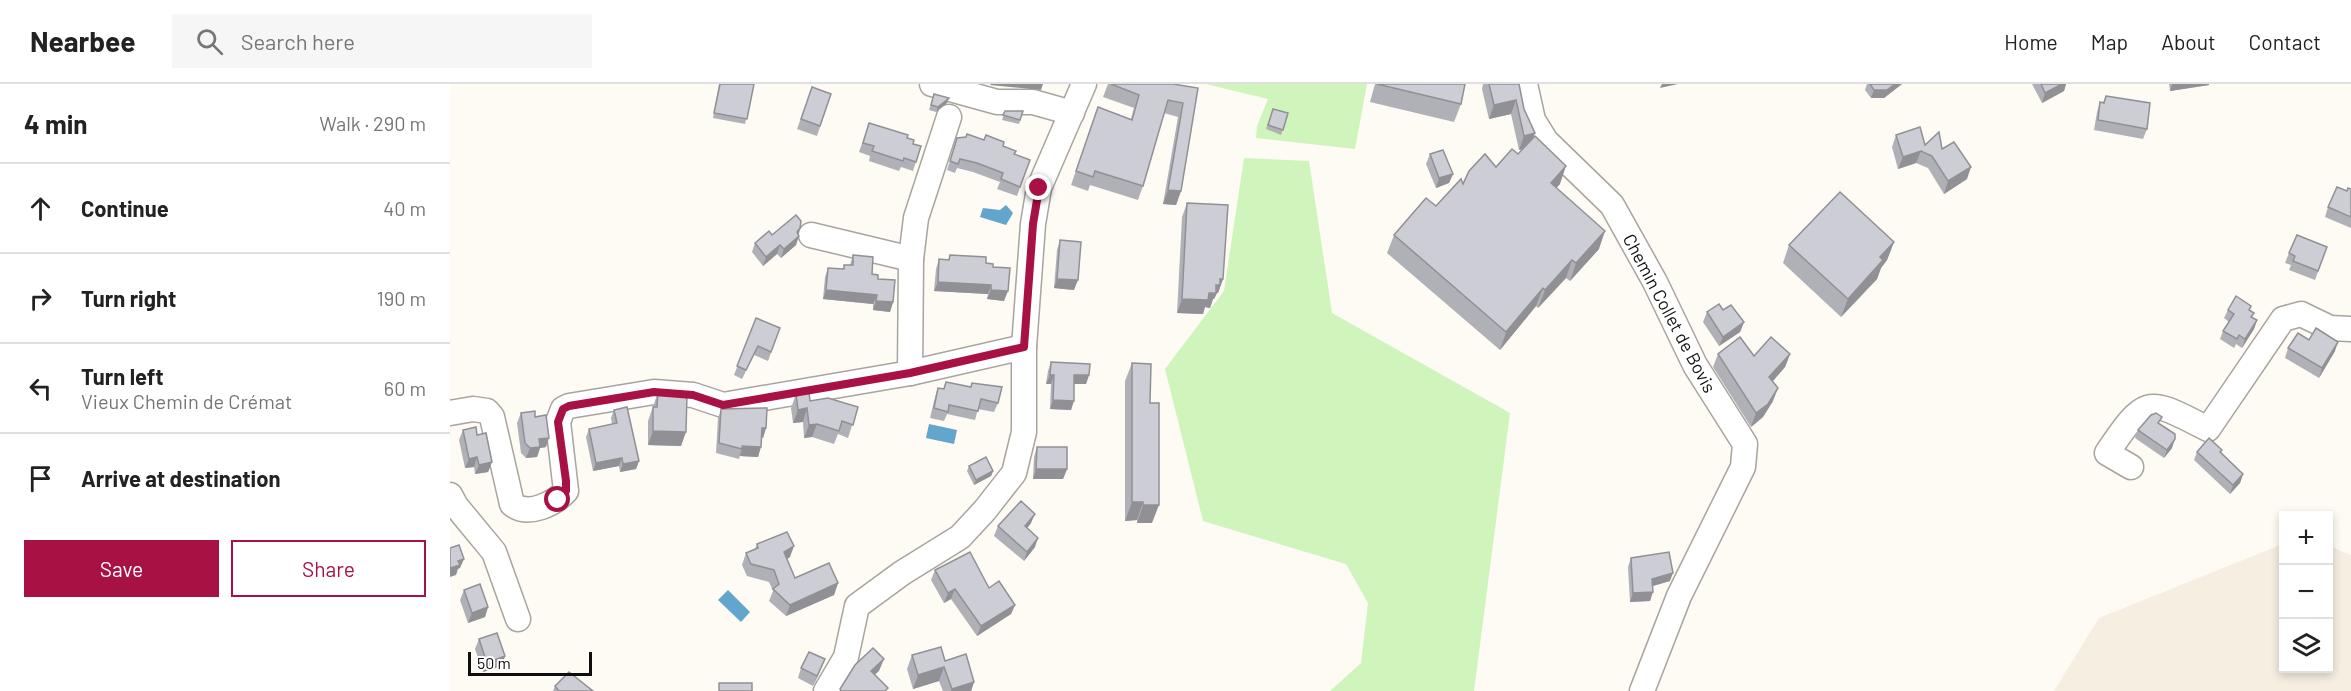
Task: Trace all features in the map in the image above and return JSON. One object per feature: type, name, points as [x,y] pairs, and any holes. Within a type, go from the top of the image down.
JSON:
[{"type":"street","points":[[932,84],[998,102],[1033,102],[1072,113]]},
{"type":"street","points":[[826,691],[846,657],[857,606],[863,599],[960,537],[986,510],[1014,473],[1024,432],[1024,347],[1033,224],[1039,188],[1084,84]]},
{"type":"street","name":"Chemin Collet de Bovis","points":[[1525,84],[1533,120],[1546,141],[1612,205],[1655,282],[1695,365],[1745,444],[1743,467],[1679,596],[1642,691]]},
{"type":"street","points":[[910,373],[911,259],[919,206],[949,117]]},
{"type":"street","points":[[811,235],[911,259]]},
{"type":"street","points":[[2131,467],[2108,453],[2131,418],[2150,406],[2163,406],[2208,429],[2283,319],[2301,314],[2330,328],[2351,329]]},
{"type":"street","points":[[450,413],[473,409],[487,411],[492,417],[512,504],[523,511],[558,500],[566,491],[558,422],[563,409],[569,406],[654,392],[693,395],[723,405],[910,373],[1024,347]]},
{"type":"street","points":[[450,495],[456,506],[494,552],[518,620]]},
{"type":"shaded area","points":[[2279,546],[2279,673],[2333,673],[2333,548],[2351,555],[2351,691],[2054,691],[2099,618]]},
{"type":"green space","points":[[1206,84],[1367,84],[1355,149],[1256,138],[1257,126],[1268,99]]},
{"type":"green space","points":[[1244,158],[1309,161],[1332,313],[1510,413],[1474,691],[1330,691],[1361,663],[1368,603],[1346,564],[1203,521],[1165,369],[1224,291]]},
{"type":"water","points":[[1006,205],[1013,213],[1006,225],[980,217],[983,208],[1000,210]]},
{"type":"water","points":[[929,424],[957,430],[954,444],[926,438]]},
{"type":"water","points":[[728,590],[750,612],[741,622],[718,600]]},
{"type":"building","points":[[720,84],[754,84],[747,119],[714,113]]},
{"type":"building","points":[[1111,84],[1173,84],[1198,88],[1181,191],[1168,190],[1183,103],[1168,100],[1143,186],[1095,171],[1093,177],[1076,171],[1098,107],[1132,120],[1139,95]]},
{"type":"building","points":[[1377,84],[1465,84],[1461,104]]},
{"type":"building","points":[[1489,84],[1519,84],[1524,109],[1535,133],[1524,136],[1516,100],[1494,105]]},
{"type":"building","points":[[1870,84],[1895,84],[1887,90],[1874,90]]},
{"type":"building","points":[[2041,84],[2062,84],[2045,93]]},
{"type":"building","points":[[812,87],[831,94],[820,126],[801,119]]},
{"type":"building","points":[[934,94],[949,98],[938,107],[931,105]]},
{"type":"building","points":[[2106,96],[2150,103],[2147,129],[2098,120],[2100,102],[2104,103]]},
{"type":"building","points":[[1273,109],[1288,113],[1283,130],[1268,125]]},
{"type":"building","points":[[1005,111],[1023,111],[1020,120],[1003,115]]},
{"type":"building","points":[[869,123],[908,135],[907,138],[914,140],[913,144],[921,146],[916,162],[904,158],[903,161],[872,151],[874,146],[863,143]]},
{"type":"building","points":[[1920,127],[1925,145],[1939,132],[1942,149],[1954,142],[1971,167],[1948,181],[1932,156],[1921,151],[1903,157],[1896,135]]},
{"type":"building","points":[[967,134],[984,140],[986,135],[1004,142],[1003,146],[1016,151],[1014,154],[1030,160],[1020,187],[1001,179],[1003,173],[977,163],[960,159],[958,164],[950,161],[957,138],[966,137]]},
{"type":"building","points":[[1535,136],[1566,166],[1551,183],[1605,231],[1576,263],[1572,260],[1545,290],[1543,288],[1506,332],[1394,235],[1426,198],[1436,206],[1461,179],[1463,184],[1469,171],[1485,154],[1496,167],[1512,149],[1518,154]]},
{"type":"building","points":[[1443,150],[1453,174],[1439,178],[1430,154]]},
{"type":"building","points":[[2337,187],[2347,191],[2348,188],[2351,189],[2351,217],[2328,207]]},
{"type":"building","points":[[1840,192],[1894,242],[1880,257],[1883,260],[1848,299],[1789,245]]},
{"type":"building","points":[[1187,203],[1228,205],[1223,279],[1220,279],[1220,285],[1216,285],[1216,293],[1209,293],[1208,300],[1182,299]]},
{"type":"building","points":[[796,215],[801,221],[797,232],[799,236],[784,249],[780,245],[766,257],[755,243],[769,231],[772,235]]},
{"type":"building","points":[[2297,235],[2327,247],[2318,271],[2293,261],[2295,256],[2289,253]]},
{"type":"building","points":[[1060,240],[1081,242],[1078,280],[1057,279]]},
{"type":"building","points":[[853,255],[873,257],[872,274],[878,275],[878,279],[895,280],[893,302],[876,301],[877,295],[826,290],[828,268],[844,269],[844,265],[853,265]]},
{"type":"building","points":[[950,255],[986,257],[986,263],[993,264],[993,267],[1010,268],[1008,291],[991,290],[991,285],[938,282],[939,259],[949,260]]},
{"type":"building","points":[[2236,296],[2251,306],[2249,310],[2254,313],[2251,317],[2257,320],[2245,339],[2239,335],[2237,339],[2223,331],[2234,314],[2228,310]]},
{"type":"building","points":[[1719,304],[1723,310],[1731,305],[1744,322],[1723,337],[1707,312]]},
{"type":"building","points":[[756,318],[780,328],[771,352],[758,346],[746,370],[737,366]]},
{"type":"building","points":[[2316,328],[2338,342],[2322,368],[2288,348],[2298,333],[2309,340]]},
{"type":"building","points":[[1740,337],[1754,356],[1771,337],[1790,354],[1769,377],[1778,388],[1768,404],[1756,413],[1718,354]]},
{"type":"building","points":[[1051,362],[1090,364],[1089,375],[1074,375],[1074,401],[1053,400],[1054,375],[1050,375]]},
{"type":"building","points":[[1132,363],[1151,364],[1150,403],[1159,403],[1159,505],[1132,502]]},
{"type":"building","points":[[946,382],[971,387],[972,383],[1002,387],[998,403],[981,399],[978,411],[949,405],[948,412],[934,408],[938,388],[944,389]]},
{"type":"building","points":[[658,392],[687,394],[686,432],[653,431],[653,407],[657,407]]},
{"type":"building","points":[[809,392],[810,401],[828,398],[858,407],[853,425],[842,421],[839,431],[817,424],[809,425],[807,408],[798,410],[796,394]]},
{"type":"building","points":[[627,407],[639,461],[623,464],[622,458],[596,463],[589,429],[617,423],[614,410]]},
{"type":"building","points":[[767,408],[766,428],[762,428],[761,447],[742,446],[742,449],[719,443],[721,409]]},
{"type":"building","points":[[535,411],[535,417],[546,415],[549,438],[539,439],[540,447],[530,448],[525,443],[521,413]]},
{"type":"building","points":[[2156,413],[2162,417],[2158,423],[2175,434],[2175,439],[2167,450],[2138,430],[2151,415]]},
{"type":"building","points":[[476,427],[477,435],[486,433],[492,462],[479,465],[477,457],[469,459],[463,430]]},
{"type":"building","points":[[2209,438],[2243,474],[2233,485],[2197,452]]},
{"type":"building","points":[[1037,447],[1067,447],[1067,469],[1036,469]]},
{"type":"building","points":[[986,457],[993,471],[976,480],[969,466]]},
{"type":"building","points":[[1021,501],[1035,514],[1025,526],[1038,538],[1027,552],[998,526]]},
{"type":"building","points":[[787,532],[794,546],[784,552],[795,578],[829,563],[838,583],[790,605],[773,589],[779,584],[774,570],[751,564],[746,553],[758,548],[757,544]]},
{"type":"building","points":[[459,545],[464,559],[458,561],[460,565],[450,568],[450,548]]},
{"type":"building","points":[[970,552],[989,588],[999,581],[1015,605],[981,626],[955,589],[948,593],[935,570]]},
{"type":"building","points":[[1669,552],[1673,573],[1652,579],[1653,592],[1633,593],[1631,558]]},
{"type":"building","points":[[480,584],[488,607],[472,613],[464,590]]},
{"type":"building","points":[[497,633],[505,656],[487,663],[479,639]]},
{"type":"building","points":[[941,647],[945,661],[966,654],[974,682],[952,689],[944,667],[918,675],[912,655]]},
{"type":"building","points":[[873,648],[884,659],[871,671],[888,688],[885,691],[841,691],[840,689],[855,665]]},
{"type":"building","points":[[809,652],[825,659],[817,676],[801,668]]},
{"type":"building","points":[[569,672],[593,691],[559,691],[555,686]]},
{"type":"building","points":[[719,683],[752,683],[752,691],[719,691]]},
{"type":"route","points":[[558,500],[566,491],[558,422],[563,409],[569,406],[654,392],[693,395],[723,405],[910,373],[1024,347],[1033,224],[1039,188]]}]
